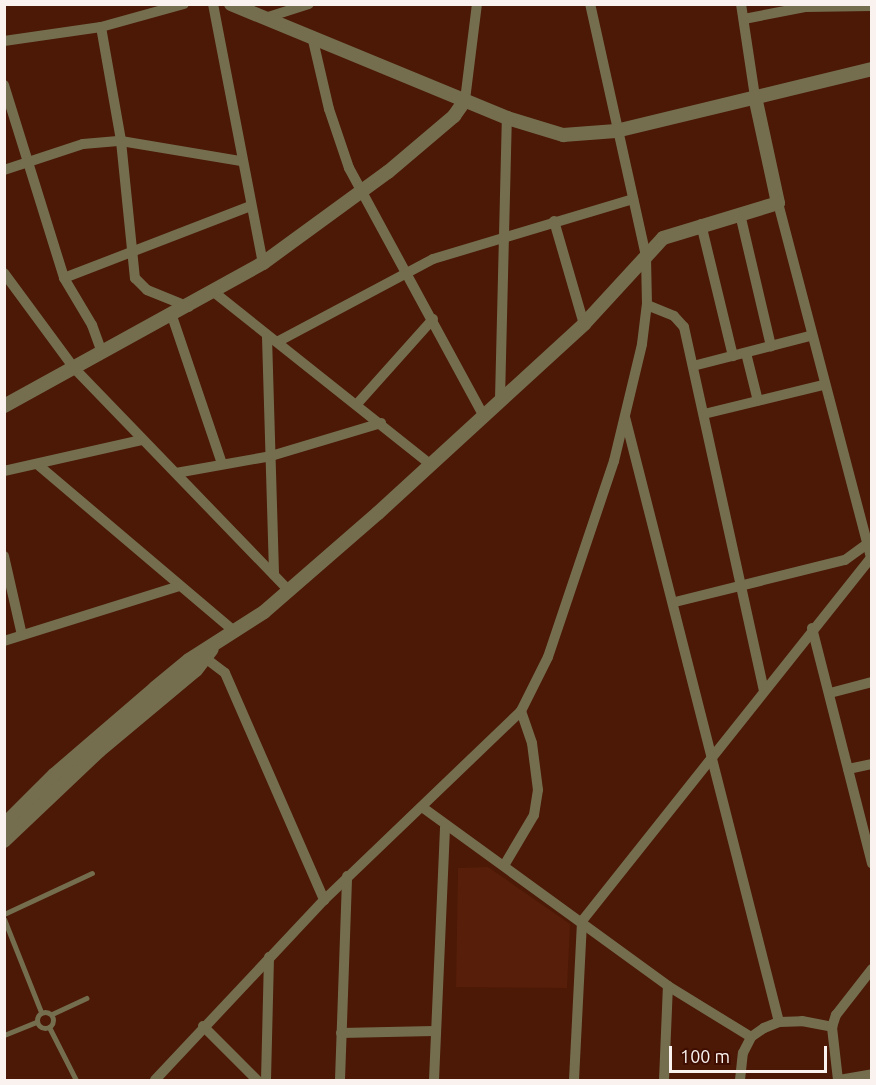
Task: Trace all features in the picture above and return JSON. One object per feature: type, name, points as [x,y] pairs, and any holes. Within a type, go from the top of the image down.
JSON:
[{"type":"street","points":[[4,42],[101,27],[184,4]]},
{"type":"street","points":[[213,4],[241,160],[263,263]]},
{"type":"street","points":[[231,4],[260,12],[507,118],[563,135],[616,131],[872,69]]},
{"type":"street","points":[[260,12],[309,4]]},
{"type":"street","points":[[4,406],[189,307],[263,263],[361,192],[454,116],[465,100],[477,4]]},
{"type":"street","points":[[155,1080],[203,1026],[347,876],[521,711],[533,695],[576,581],[625,417],[647,305],[646,256],[616,131],[590,4]]},
{"type":"street","points":[[574,1080],[582,921],[812,628],[871,557],[810,336],[778,203],[755,96],[741,4]]},
{"type":"street","points":[[744,19],[806,7],[872,6]]},
{"type":"street","points":[[101,27],[121,141],[135,278],[140,284],[189,307]]},
{"type":"street","points":[[312,36],[329,110],[361,192],[433,319],[483,415]]},
{"type":"street","points":[[4,85],[30,161],[64,278],[92,325],[102,353]]},
{"type":"street","points":[[500,399],[502,236],[507,118]]},
{"type":"street","points":[[4,170],[83,144],[121,141],[241,160]]},
{"type":"street","points":[[272,339],[407,272],[502,236],[633,199]]},
{"type":"street","points":[[4,825],[54,775],[206,653],[289,591],[431,465],[584,324],[668,234],[778,203]]},
{"type":"street","points":[[64,278],[134,254],[251,206]]},
{"type":"street","points":[[740,214],[771,346]]},
{"type":"street","points":[[554,221],[584,324]]},
{"type":"street","points":[[701,224],[733,356]]},
{"type":"street","points":[[4,273],[10,288],[74,368],[289,591]]},
{"type":"street","points":[[214,293],[381,423],[431,465]]},
{"type":"street","points":[[647,305],[680,320],[704,414],[764,690]]},
{"type":"street","points":[[172,316],[222,464]]},
{"type":"street","points":[[357,404],[433,319]]},
{"type":"street","points":[[693,366],[810,336]]},
{"type":"street","points":[[272,339],[271,456],[274,575]]},
{"type":"street","points":[[746,352],[758,401]]},
{"type":"street","points":[[704,414],[823,385]]},
{"type":"street","points":[[625,417],[675,602],[779,1022]]},
{"type":"street","points":[[176,473],[271,456],[381,423]]},
{"type":"street","points":[[4,471],[142,440]]},
{"type":"street","points":[[37,464],[235,632]]},
{"type":"street","points":[[675,602],[845,560],[867,544]]},
{"type":"street","points":[[4,556],[22,635]]},
{"type":"street","points":[[4,641],[179,586]]},
{"type":"street","points":[[812,628],[872,863]]},
{"type":"street","points":[[4,841],[206,653]]},
{"type":"street","points":[[206,653],[225,673],[324,900]]},
{"type":"street","points":[[830,693],[872,682]]},
{"type":"street","points":[[505,864],[534,815],[538,790],[532,743],[521,711]]},
{"type":"street","points":[[848,769],[872,764]]},
{"type":"street","points":[[422,807],[445,827],[505,864],[668,986],[751,1037]]},
{"type":"street","points":[[434,1080],[434,1031],[445,827]]},
{"type":"street","points":[[340,1080],[347,876]]},
{"type":"street","points":[[266,1080],[269,957]]},
{"type":"street","points":[[872,969],[836,1016],[832,1027],[839,1080],[872,1074]]},
{"type":"street","points":[[664,1080],[668,986]]},
{"type":"street","points":[[740,1080],[743,1053],[751,1037],[779,1022],[802,1021],[832,1027]]},
{"type":"street","points":[[203,1026],[257,1080]]},
{"type":"street","points":[[341,1033],[434,1031]]},
{"type":"street","points":[[167,1068],[167,1080]]},
{"type":"lane","points":[[4,914],[92,873]]},
{"type":"lane","points":[[4,919],[41,1012],[37,1022],[4,1035]]},
{"type":"lane","points":[[41,1012],[52,1014],[87,998]]},
{"type":"lane","points":[[49,1027],[53,1021],[52,1014]]},
{"type":"lane","points":[[37,1022],[42,1027],[49,1027]]},
{"type":"lane","points":[[49,1027],[76,1080]]},
{"type":"shaded area","points":[[488,867],[570,924],[567,988],[456,987],[458,868]]}]
